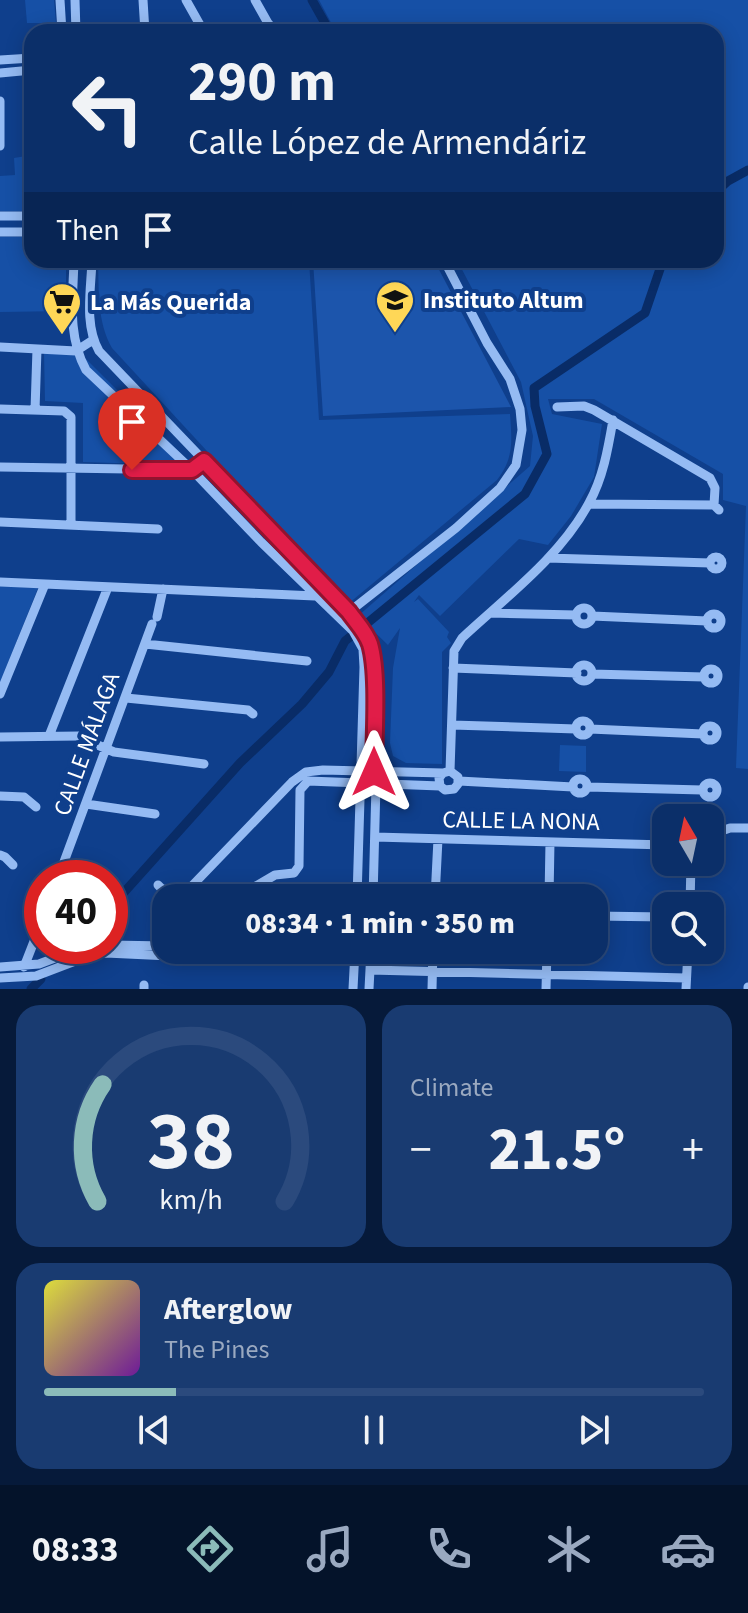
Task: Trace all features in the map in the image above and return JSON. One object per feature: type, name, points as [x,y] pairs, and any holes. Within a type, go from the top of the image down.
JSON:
[{"type":"street","points":[[60,0],[62,24]]},
{"type":"street","points":[[75,0],[76,24]]},
{"type":"street","points":[[143,0],[144,24]]},
{"type":"street","points":[[186,0],[200,24]]},
{"type":"street","points":[[255,0],[269,24]]},
{"type":"street","points":[[0,60],[24,58]]},
{"type":"street","points":[[0,73],[24,71]]},
{"type":"street","points":[[0,101],[0,146]]},
{"type":"street","points":[[0,216],[24,216]]},
{"type":"street","points":[[0,232],[24,232]]},
{"type":"street","points":[[74,268],[72,329],[76,351],[93,380],[192,470],[353,631],[363,649],[357,884]]},
{"type":"street","points":[[92,268],[90,321],[93,340],[106,360],[349,612],[370,644],[374,665],[376,785],[373,884]]},
{"type":"street","points":[[349,612],[456,528],[500,488],[516,465],[522,430],[520,409],[510,379],[487,343],[448,268]]},
{"type":"street","points":[[0,347],[76,351],[93,340]]},
{"type":"street","points":[[35,410],[37,349]]},
{"type":"street","points":[[557,407],[584,406],[710,478],[715,488],[717,508],[589,504]]},
{"type":"street","points":[[0,409],[64,411],[72,420],[71,525]]},
{"type":"street","points":[[440,786],[439,778],[447,772],[454,651],[457,644],[548,558],[569,533],[589,504],[599,480],[613,420]]},
{"type":"street","points":[[0,467],[192,470],[204,461]]},
{"type":"street","points":[[0,522],[158,529]]},
{"type":"street","points":[[548,558],[710,563]]},
{"type":"street","points":[[0,582],[315,596]]},
{"type":"street","points":[[0,694],[45,584]]},
{"type":"street","points":[[49,736],[108,587]]},
{"type":"street","name":"CALLE MÁLAGA","points":[[65,860],[163,589]]},
{"type":"street","points":[[490,613],[576,615],[578,621],[585,624],[592,616],[707,621]]},
{"type":"street","points":[[145,644],[307,661]]},
{"type":"street","points":[[453,668],[577,673],[578,668],[584,665],[589,667],[592,674],[704,677]]},
{"type":"street","points":[[126,698],[248,710],[253,714]]},
{"type":"street","points":[[452,725],[576,729],[577,724],[583,721],[589,724],[590,729],[703,734]]},
{"type":"street","points":[[0,737],[82,738],[114,752],[204,764]]},
{"type":"street","points":[[194,884],[313,770],[359,776],[376,785],[440,786],[452,790],[459,781]]},
{"type":"street","points":[[359,776],[374,772],[447,772],[457,774],[459,781]]},
{"type":"street","points":[[260,884],[275,875],[294,873],[299,866],[301,780]]},
{"type":"street","points":[[459,781],[573,787],[580,793],[588,787],[702,790]]},
{"type":"street","points":[[0,796],[24,797],[36,807]]},
{"type":"street","points":[[86,804],[155,814]]},
{"type":"street","points":[[724,830],[748,828]]},
{"type":"street","name":"CALLE LA NONA","points":[[375,837],[652,845]]},
{"type":"street","points":[[436,884],[438,839]]},
{"type":"street","points":[[549,884],[550,842]]},
{"type":"street","points":[[0,855],[13,865]]},
{"type":"street","points":[[608,916],[652,917]]},
{"type":"street","points":[[128,945],[152,946]]},
{"type":"street","points":[[128,954],[152,955]]},
{"type":"street","points":[[0,967],[39,964]]},
{"type":"street","points":[[0,978],[36,976],[52,964]]},
{"type":"street","points":[[353,989],[354,964]]},
{"type":"street","points":[[369,989],[370,964]]},
{"type":"street","points":[[432,989],[433,964]]},
{"type":"street","points":[[546,989],[547,964]]},
{"type":"street","points":[[686,989],[687,964]]},
{"type":"street","points":[[370,970],[686,978]]},
{"type":"shaded area","points":[[25,0],[54,0],[56,23],[27,23]]},
{"type":"shaded area","points":[[319,0],[748,0],[748,769],[736,768],[746,506],[723,500],[723,474],[594,399],[548,399],[552,414],[602,424],[594,477],[571,516],[548,545],[519,539],[440,616],[419,595],[414,602],[418,599],[449,632],[447,637],[451,643],[442,652],[442,764],[406,763],[393,756],[390,743],[393,668],[400,628],[388,645],[358,616],[530,466],[533,436],[521,382],[461,268],[724,268],[724,24],[332,24]]},
{"type":"shaded area","points":[[24,156],[24,211],[0,211],[0,176],[15,175],[14,158]]},
{"type":"shaded area","points":[[0,237],[24,237],[24,268],[66,268],[66,311],[0,312]]},
{"type":"shaded area","points":[[98,268],[310,268],[319,420],[510,414],[511,449],[503,472],[348,604],[112,348],[101,317]]},
{"type":"shaded area","points":[[44,352],[82,355],[180,453],[178,465],[83,462],[83,403],[45,401]]},
{"type":"shaded area","points":[[0,586],[38,588],[0,683]]},
{"type":"shaded area","points":[[560,745],[586,746],[586,772],[559,771]]},
{"type":"building","name":"Instituto Altum","points":[[314,268],[438,268],[511,407],[323,416]]},
{"type":"waterway","points":[[312,0],[326,24]]},
{"type":"waterway","points":[[724,185],[748,170]]},
{"type":"waterway","points":[[365,625],[525,494],[547,454],[535,406],[534,388],[645,313],[660,269]]},
{"type":"waterway","points":[[128,888],[240,763],[302,704],[329,672],[350,637]]},
{"type":"waterway","points":[[31,989],[41,979]]},
{"type":"place","name":"Instituto Altum","points":[[395,334]]},
{"type":"place","name":"La Más Querida","points":[[62,336]]},
{"type":"route","points":[[132,470],[192,470],[204,461],[349,612],[370,644],[374,665],[374,772]]}]
